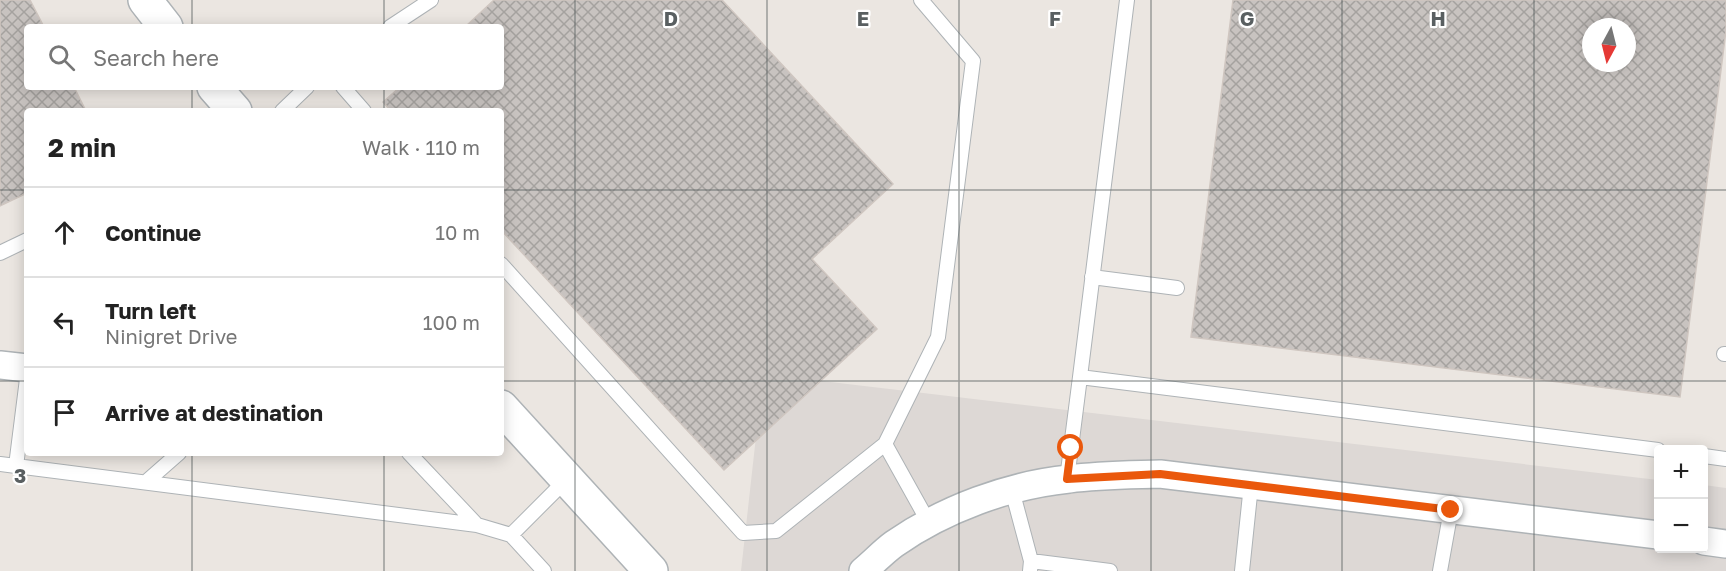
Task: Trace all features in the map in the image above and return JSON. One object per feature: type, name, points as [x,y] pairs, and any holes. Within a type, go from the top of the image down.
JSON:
[{"type":"street","points":[[145,0],[164,24]]},
{"type":"street","points":[[217,90],[232,108]]},
{"type":"street","points":[[0,365],[24,368]]},
{"type":"street","points":[[504,410],[651,571]]},
{"type":"street","points":[[863,571],[894,544],[929,523],[968,505],[1012,490],[1067,479],[1160,474],[1654,534]]},
{"type":"street","points":[[1708,542],[1726,544]]},
{"type":"lane","points":[[395,24],[431,0]]},
{"type":"lane","points":[[504,267],[742,533],[776,531],[885,444],[938,338],[973,61],[921,0]]},
{"type":"lane","points":[[1067,479],[1127,0]]},
{"type":"lane","points":[[285,108],[304,90]]},
{"type":"lane","points":[[345,90],[361,108]]},
{"type":"lane","points":[[0,253],[24,241]]},
{"type":"lane","points":[[1092,277],[1177,288]]},
{"type":"lane","points":[[1080,377],[1654,449]]},
{"type":"lane","points":[[15,466],[24,401]]},
{"type":"lane","points":[[885,444],[929,523]]},
{"type":"lane","points":[[146,482],[176,456]]},
{"type":"lane","points":[[413,456],[477,525]]},
{"type":"lane","points":[[1708,457],[1726,459]]},
{"type":"lane","points":[[0,464],[477,525],[511,535],[544,571]]},
{"type":"lane","points":[[511,535],[567,479]]},
{"type":"lane","points":[[1242,571],[1251,485]]},
{"type":"lane","points":[[1012,490],[1030,566],[1110,571]]},
{"type":"lane","points":[[1440,571],[1451,510]]},
{"type":"shaded area","points":[[763,374],[1654,480],[1654,553],[1708,553],[1708,486],[1726,488],[1726,571],[741,571]]},
{"type":"building","points":[[0,0],[30,0],[42,24],[24,24],[24,90],[76,90],[84,108],[24,108],[24,194],[0,206]]},
{"type":"building","points":[[494,0],[722,0],[893,184],[812,259],[877,329],[724,470],[504,233],[504,108],[388,108],[383,102],[397,90],[504,90],[504,24],[468,24]]},
{"type":"building","points":[[1233,0],[1726,0],[1726,30],[1680,397],[1191,337]]},
{"type":"route","points":[[1071,448],[1067,479],[1160,474],[1451,510]]}]
